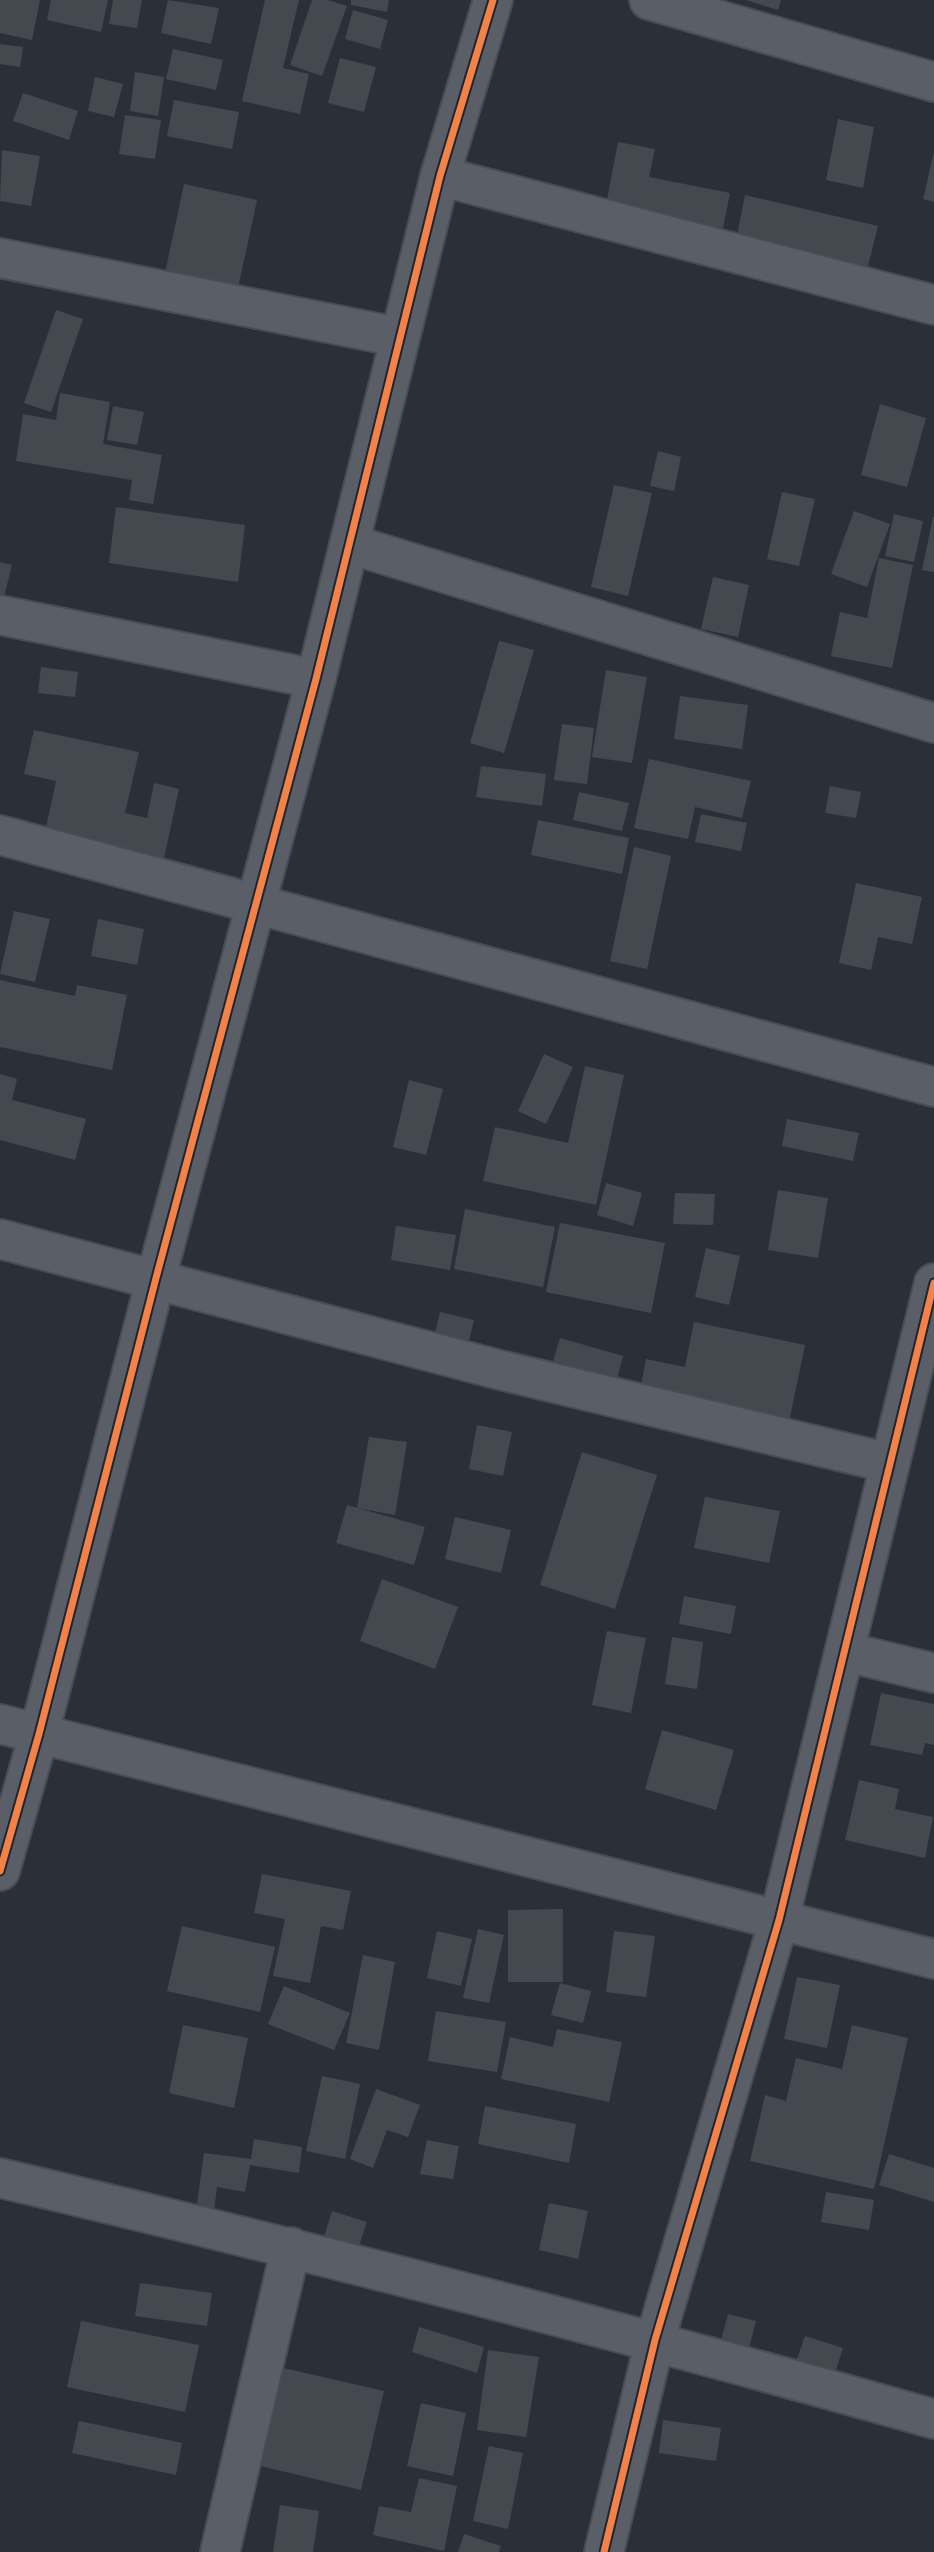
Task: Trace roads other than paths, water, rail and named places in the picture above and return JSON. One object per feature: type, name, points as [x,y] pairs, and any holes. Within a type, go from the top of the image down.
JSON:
[{"type":"street","points":[[0,1871],[39,1734],[156,1278],[316,679],[398,337],[440,176],[493,0]]},
{"type":"street","points":[[649,0],[934,82]]},
{"type":"street","points":[[440,176],[934,305]]},
{"type":"street","points":[[0,258],[398,337]]},
{"type":"street","points":[[350,544],[934,723]]},
{"type":"street","points":[[0,615],[316,679]]},
{"type":"street","points":[[0,835],[934,1087]]},
{"type":"street","points":[[0,1239],[500,1370],[889,1463]]},
{"type":"street","points":[[604,2552],[656,2340],[779,1920],[934,1283]]},
{"type":"street","points":[[846,1652],[934,1673]]},
{"type":"street","points":[[0,1724],[934,1959]]},
{"type":"street","points":[[0,2178],[291,2246],[656,2340],[934,2419]]},
{"type":"street","points":[[220,2552],[291,2246]]}]
